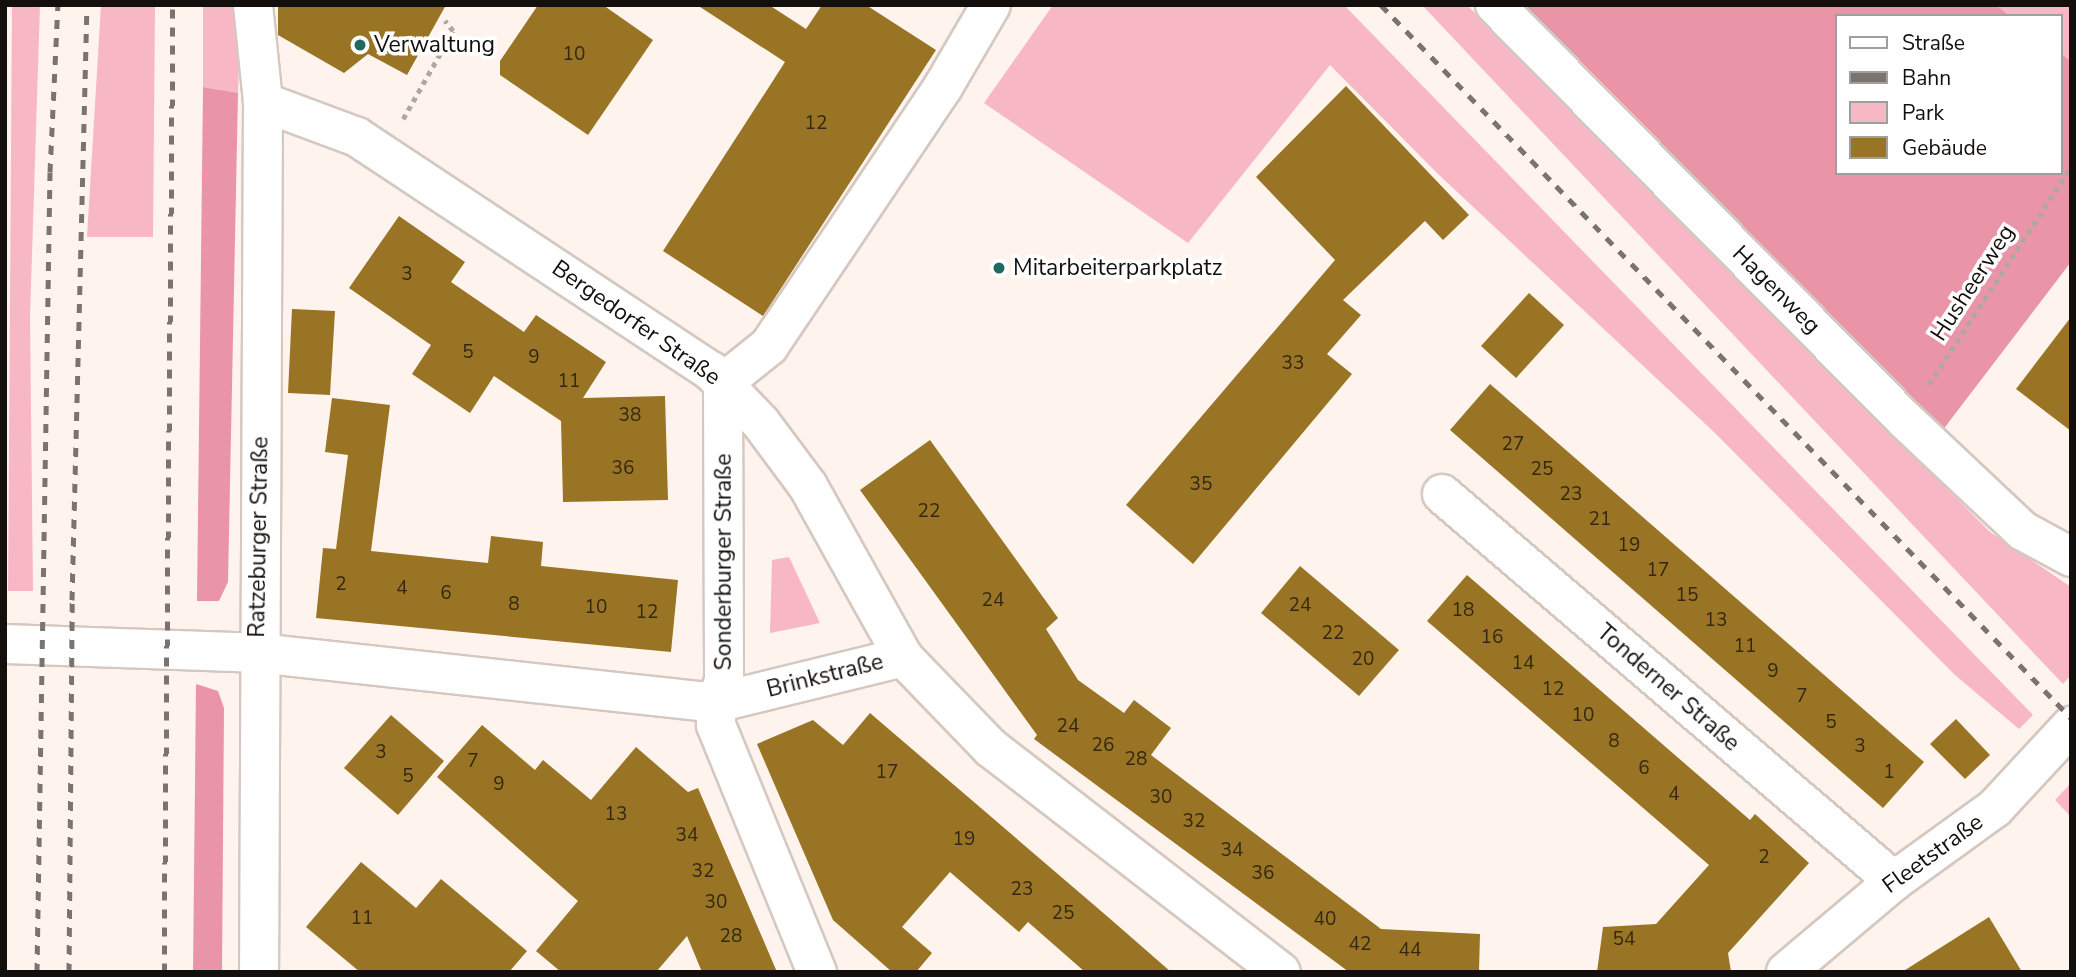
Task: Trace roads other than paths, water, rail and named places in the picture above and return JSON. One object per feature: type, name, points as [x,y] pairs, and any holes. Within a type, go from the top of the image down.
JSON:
[{"type":"street","name":"Ratzeburger Straße","points":[[253,5],[263,102],[257,653],[259,972]]},
{"type":"street","points":[[723,383],[769,346],[943,87],[991,5]]},
{"type":"street","name":"Hagenweg","points":[[1495,5],[1904,419],[2023,531],[2071,557]]},
{"type":"street","name":"Bergedorfer Straße","points":[[263,102],[357,136],[723,383],[808,486],[903,657]]},
{"type":"street","name":"Sonderburger Straße","points":[[723,383],[724,681],[716,703],[716,725],[817,972]]},
{"type":"street","name":"Tonderner Straße","points":[[1442,494],[1894,881]]},
{"type":"street","name":"Brinkstraße","points":[[5,644],[257,653],[716,703],[903,657],[990,748],[1281,972]]},
{"type":"street","name":"Fleetstraße","points":[[1786,972],[1894,881],[1996,808],[2071,726]]},
{"type":"railway","points":[[37,972],[50,172],[58,5]]},
{"type":"railway","points":[[69,972],[72,600],[87,5]]},
{"type":"railway","points":[[164,972],[173,5]]},
{"type":"railway","points":[[1381,5],[2071,718]]},
{"type":"place","name":"Verwaltung","points":[[360,45]]},
{"type":"place","name":"Mitarbeiterparkplatz","points":[[999,268]]}]
